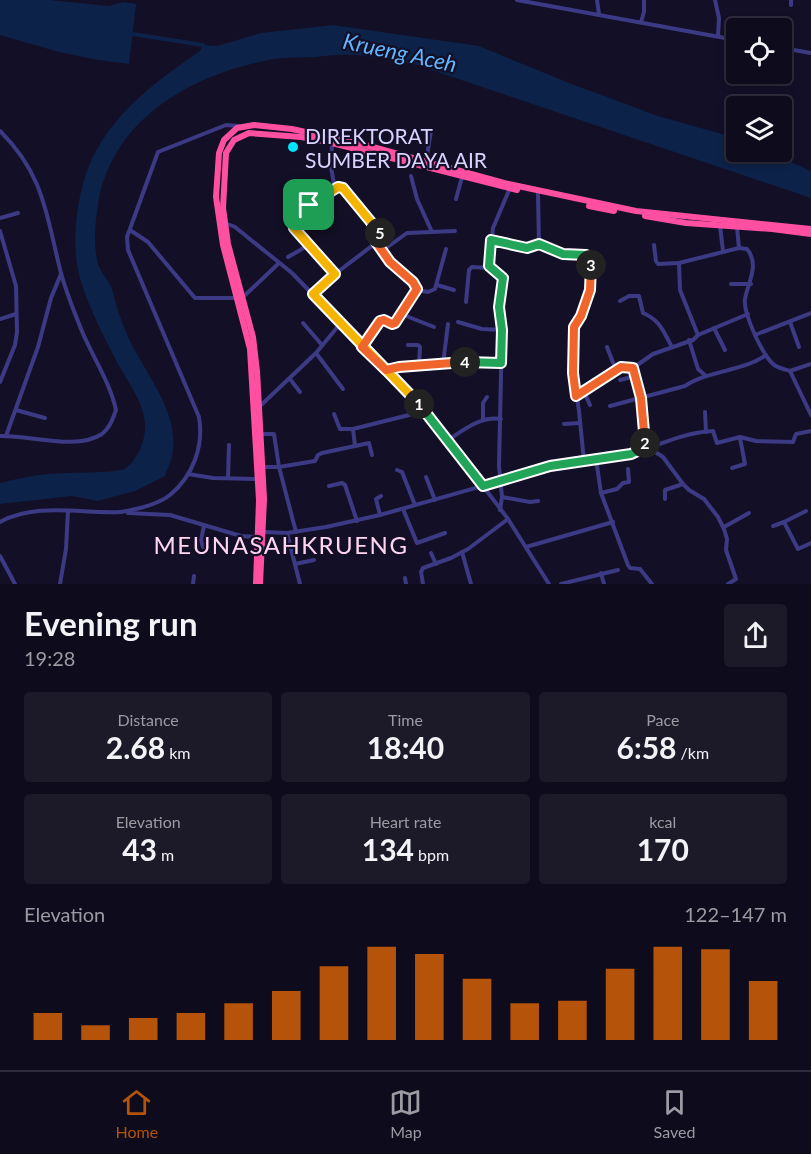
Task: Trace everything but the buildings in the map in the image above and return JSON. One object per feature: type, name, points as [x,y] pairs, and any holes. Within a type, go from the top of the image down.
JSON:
[{"type":"highway","points":[[258,584],[257,434],[259,407],[257,371],[253,338],[222,236],[217,207],[219,153],[224,140],[230,133],[254,125],[292,129],[369,146],[462,177],[621,212],[686,224],[797,229]]},
{"type":"highway","points":[[258,584],[263,532],[261,467],[250,349],[223,208],[226,153],[234,140],[249,132],[261,132],[332,143],[636,211],[811,231]]},
{"type":"street","points":[[517,0],[726,38]]},
{"type":"street","points":[[597,0],[599,14]]},
{"type":"street","points":[[641,22],[645,8],[644,0]]},
{"type":"street","points":[[715,0],[719,18],[718,36]]},
{"type":"street","points":[[792,50],[811,53]]},
{"type":"street","points":[[121,512],[140,508],[171,494],[188,474],[199,446],[201,429],[199,417],[126,242],[158,152],[229,124],[243,127]]},
{"type":"street","points":[[0,131],[19,151],[39,187],[61,273],[83,333],[116,410],[110,425],[103,433],[85,441],[71,442],[0,436]]},
{"type":"street","points":[[426,165],[431,131]]},
{"type":"street","points":[[332,143],[333,183],[351,195],[388,246]]},
{"type":"street","points":[[411,176],[417,199],[432,232]]},
{"type":"street","points":[[456,199],[462,177]]},
{"type":"street","points":[[335,274],[294,228],[291,215],[338,187]]},
{"type":"street","points":[[490,268],[493,228],[510,188]]},
{"type":"street","points":[[538,194],[539,244]]},
{"type":"street","points":[[315,202],[332,220]]},
{"type":"street","points":[[0,218],[18,213]]},
{"type":"street","points":[[225,223],[235,227],[313,294],[426,411],[508,519],[548,584]]},
{"type":"street","points":[[720,226],[723,251]]},
{"type":"street","points":[[737,226],[738,248]]},
{"type":"street","points":[[130,230],[148,242],[195,298],[240,299],[279,263]]},
{"type":"street","points":[[0,231],[16,286],[15,345],[0,382]]},
{"type":"street","points":[[382,251],[407,233],[455,231]]},
{"type":"street","points":[[313,294],[382,238]]},
{"type":"street","points":[[491,240],[527,248],[539,244],[567,255],[588,256],[591,260],[590,290],[581,316],[574,327],[573,373],[584,461]]},
{"type":"street","points":[[376,242],[390,262],[413,282],[417,290]]},
{"type":"street","points":[[288,257],[309,245]]},
{"type":"street","points":[[654,245],[658,264],[680,263],[723,251],[747,249],[751,255],[753,273],[745,300],[755,335],[766,356],[775,366],[790,371],[811,364]]},
{"type":"street","points":[[417,290],[433,291],[446,249]]},
{"type":"street","points":[[680,263],[680,290],[698,335]]},
{"type":"street","points":[[465,302],[469,270],[472,267],[490,268],[501,274],[503,278],[499,307],[502,330],[502,420],[499,466],[502,497],[500,510]]},
{"type":"street","points":[[6,436],[38,347],[51,298],[61,273]]},
{"type":"street","points":[[730,284],[750,284]]},
{"type":"street","points":[[436,285],[454,290]]},
{"type":"street","points":[[362,347],[380,321],[384,320],[394,324],[417,290]]},
{"type":"street","points":[[620,301],[629,296],[639,296],[643,313],[657,321],[672,347]]},
{"type":"street","points":[[755,335],[811,313]]},
{"type":"street","points":[[0,319],[16,314]]},
{"type":"street","points":[[401,314],[434,327]]},
{"type":"street","points":[[607,347],[613,364],[633,368],[653,354],[748,314]]},
{"type":"street","points":[[303,322],[322,345]]},
{"type":"street","points":[[458,322],[482,329],[502,330]]},
{"type":"street","points":[[790,322],[799,347]]},
{"type":"street","points":[[259,407],[290,380],[340,324]]},
{"type":"street","points":[[443,364],[448,324]]},
{"type":"street","points":[[714,328],[725,350]]},
{"type":"street","points":[[689,340],[698,369],[707,376]]},
{"type":"street","points":[[408,345],[420,347],[419,365]]},
{"type":"street","points":[[316,353],[343,389]]},
{"type":"street","points":[[610,406],[685,386],[694,380],[766,356]]},
{"type":"street","points":[[386,370],[419,365],[501,363]]},
{"type":"street","points":[[576,396],[621,367]]},
{"type":"street","points":[[633,368],[641,398],[647,448]]},
{"type":"street","points":[[790,371],[811,415]]},
{"type":"street","points":[[620,380],[635,376]]},
{"type":"street","points":[[290,380],[300,392]]},
{"type":"street","points":[[584,392],[590,405]]},
{"type":"street","points":[[483,420],[483,403],[487,397]]},
{"type":"street","points":[[16,410],[45,417]]},
{"type":"street","points":[[334,414],[340,429],[353,429],[426,411]]},
{"type":"street","points":[[705,412],[706,432]]},
{"type":"street","points":[[448,440],[488,418],[502,420]]},
{"type":"street","points":[[564,424],[580,423]]},
{"type":"street","points":[[353,429],[355,446]]},
{"type":"street","points":[[263,532],[296,532],[357,521],[550,466],[631,454],[684,435],[714,431],[717,443],[740,437],[756,441],[793,442],[796,434],[811,431]]},
{"type":"street","points":[[257,434],[274,434],[279,467],[296,532]]},
{"type":"street","points":[[732,468],[745,464],[740,437]]},
{"type":"street","points":[[261,467],[312,462],[322,453],[369,443],[372,455]]},
{"type":"street","points":[[228,478],[229,446]]},
{"type":"street","points":[[647,448],[663,457],[683,484],[710,504],[724,527],[727,539],[726,550],[736,579],[728,584]]},
{"type":"street","points":[[596,459],[601,493],[628,565],[630,568],[640,569],[652,584]]},
{"type":"street","points":[[601,493],[617,489],[628,482],[628,469]]},
{"type":"street","points":[[397,470],[402,472],[415,505]]},
{"type":"street","points":[[188,474],[257,479]]},
{"type":"street","points":[[426,477],[435,500]]},
{"type":"street","points":[[329,486],[342,483],[345,485],[357,521]]},
{"type":"street","points":[[664,500],[664,490],[683,484]]},
{"type":"street","points":[[380,515],[376,500],[381,496]]},
{"type":"street","points":[[502,497],[530,502],[538,501]]},
{"type":"street","points":[[403,509],[417,543],[445,533]]},
{"type":"street","points":[[0,522],[26,513],[51,510],[121,512],[170,515],[241,536],[258,537]]},
{"type":"street","points":[[60,584],[66,549],[68,511]]},
{"type":"street","points":[[773,526],[806,511]]},
{"type":"street","points":[[724,527],[749,513]]},
{"type":"street","points":[[423,584],[421,571],[462,552],[508,519]]},
{"type":"street","points":[[526,547],[613,522]]},
{"type":"street","points":[[784,522],[798,549],[811,543]]},
{"type":"street","points":[[203,547],[201,540],[204,526]]},
{"type":"street","points":[[287,533],[300,584]]},
{"type":"street","points":[[462,552],[471,584]]},
{"type":"street","points":[[431,553],[436,564]]},
{"type":"street","points":[[0,556],[15,584]]},
{"type":"street","points":[[295,564],[314,560]]},
{"type":"street","points":[[561,584],[618,570]]},
{"type":"street","points":[[601,573],[604,584]]},
{"type":"street","points":[[193,584],[194,576]]},
{"type":"street","points":[[405,578],[406,584]]},
{"type":"water","points":[[0,0],[49,0],[109,6],[123,2],[136,4],[129,64],[59,52],[0,35]]},
{"type":"water","name":"Krueng Aceh","points":[[333,25],[479,46],[658,116],[726,135],[726,162],[791,162],[811,171],[811,198],[417,65],[370,56],[280,58],[240,67],[211,77],[159,106],[137,126],[119,149],[106,175],[96,220],[95,242],[98,264],[112,288],[120,318],[131,343],[160,394],[171,422],[173,451],[165,476],[135,491],[98,501],[72,496],[0,504],[0,483],[56,473],[120,470],[126,468],[138,455],[145,430],[142,409],[92,310],[76,261],[77,212],[84,179],[106,135],[142,95],[200,51],[203,45],[217,46],[261,33]]},
{"type":"waterway","points":[[133,34],[203,45]]},
{"type":"place","name":"DIREKTORAT SUMBER DAYA AIR","points":[[293,147]]},
{"type":"district","name":"MEUNASAHKRUENG","points":[[281,544]]},
{"type":"route","points":[[309,205],[291,215],[294,228],[335,274],[313,294],[362,347],[386,370],[426,411],[483,486],[550,466],[631,454],[646,447],[641,398],[633,368],[621,367],[576,396],[573,373],[574,325],[581,316],[590,290],[591,260],[589,256],[567,255],[539,244],[536,247],[527,248],[491,240],[489,266],[503,278],[499,307],[502,330],[501,363],[419,365],[386,370],[376,361],[362,347],[380,321],[395,323],[416,291],[416,286],[383,254],[376,242],[382,238],[379,231],[346,190],[338,187],[309,205]]}]
